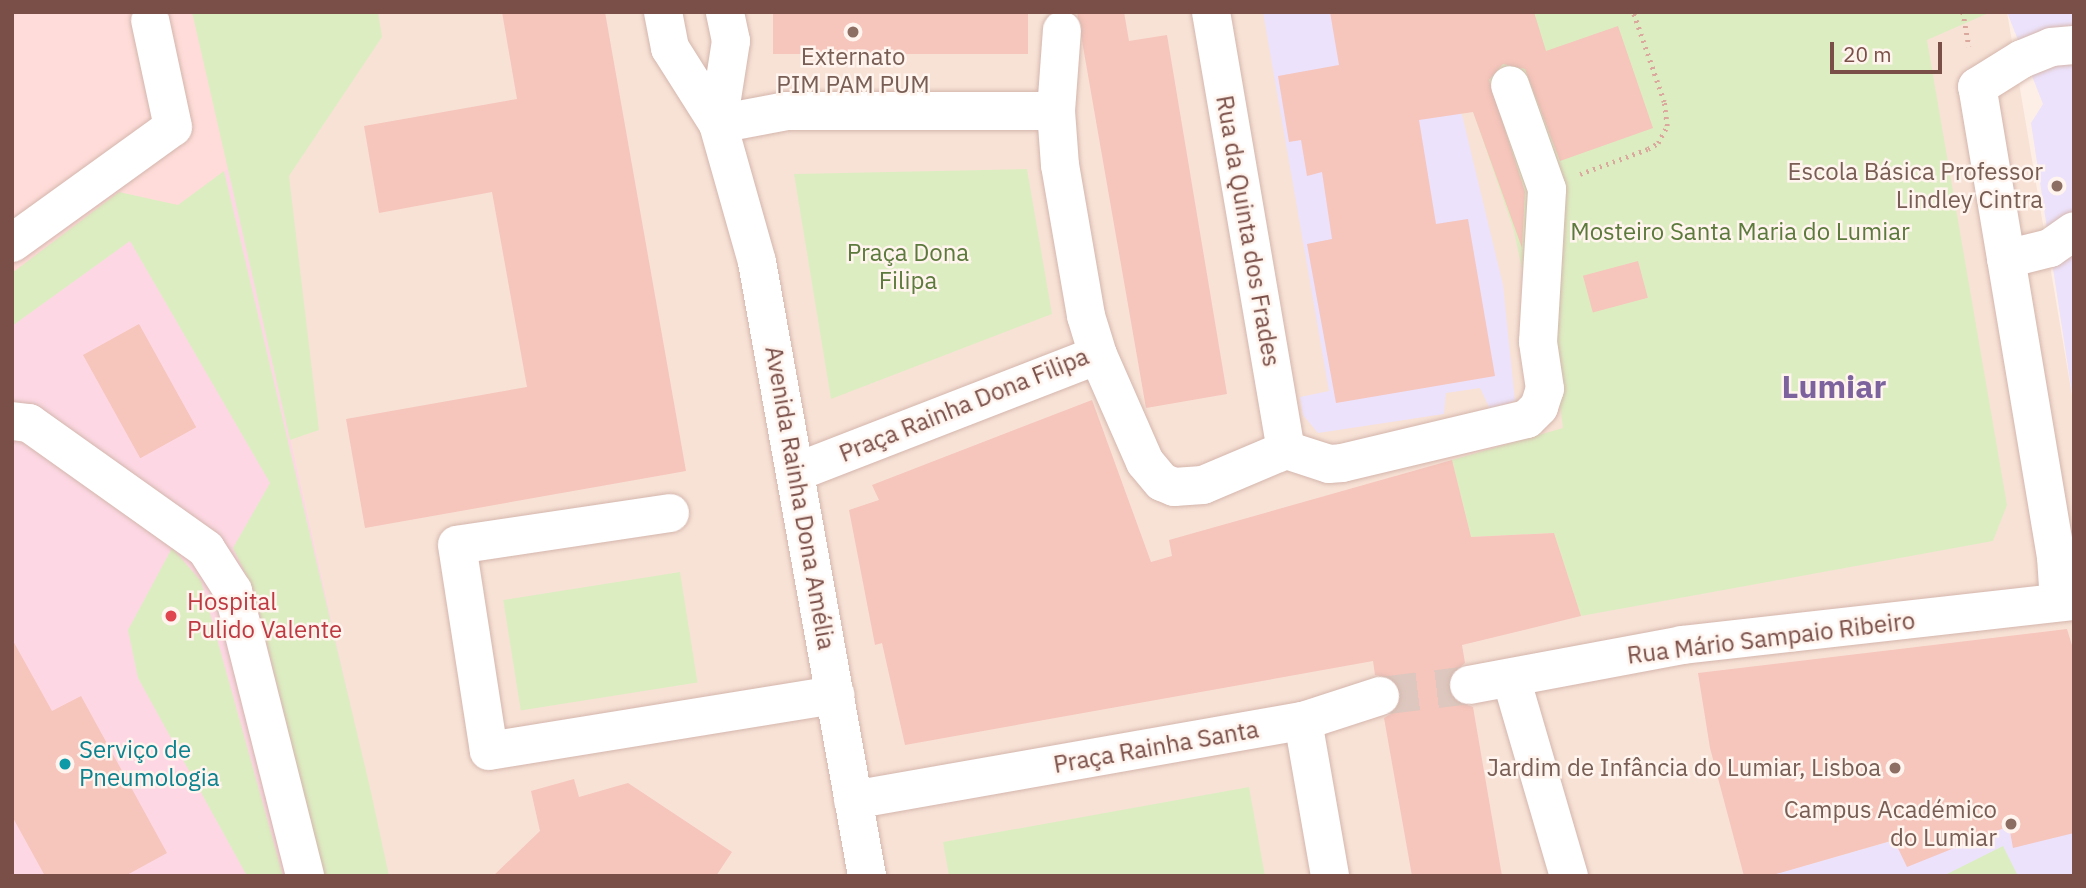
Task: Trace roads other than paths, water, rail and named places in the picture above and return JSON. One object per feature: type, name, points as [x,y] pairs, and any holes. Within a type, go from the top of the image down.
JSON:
[{"type":"street","name":"Avenida Rainha Dona Amélia","points":[[663,12],[670,48],[718,124],[757,261],[867,876]]},
{"type":"street","name":"Avenida Rainha Dona Amélia","points":[[718,124],[731,41],[725,12]]},
{"type":"street","name":"Rua da Quinta dos Frades","points":[[1210,12],[1286,450]]},
{"type":"street","points":[[12,243],[173,127],[150,20]]},
{"type":"street","points":[[718,124],[787,111],[1056,111],[1062,30]]},
{"type":"street","points":[[2066,601],[2056,557],[1977,87],[2041,51],[2074,46]]},
{"type":"street","points":[[1098,355],[1145,462],[1162,482],[1174,487],[1203,485],[1286,450],[1329,464],[1342,463],[1527,419],[1539,407],[1545,389],[1538,342],[1546,189],[1510,85]]},
{"type":"street","name":"Praça Rainha Dona Filipa","points":[[796,472],[1098,355],[1086,316],[1065,192],[1056,111]]},
{"type":"street","points":[[2006,259],[2050,248],[2074,230]]},
{"type":"street","points":[[12,421],[29,423],[206,549],[233,591],[305,876]]},
{"type":"street","points":[[670,513],[457,545],[489,751],[835,695]]},
{"type":"street","name":"Rua Mário Sampaio Ribeiro","points":[[1469,685],[1682,645],[2066,601]]},
{"type":"street","points":[[1511,678],[1569,876]]},
{"type":"street","points":[[1330,876],[1303,721],[1380,696]]},
{"type":"street","name":"Praça Rainha Santa","points":[[853,800],[1303,721]]},
{"type":"tunnel","points":[[1380,696],[1469,685]]},
{"type":"place","name":"Externato PIM PAM PUM","points":[[853,32]]},
{"type":"place","name":"Escola Básica Professor Lindley Cintra","points":[[2057,186]]},
{"type":"place","name":"Hospital Pulido Valente","points":[[171,616]]},
{"type":"place","name":"Serviço de Pneumologia","points":[[65,764]]},
{"type":"place","name":"Jardim de Infância do Lumiar, Lisboa","points":[[1895,768]]},
{"type":"place","name":"Campus Académico do Lumiar","points":[[2011,824]]},
{"type":"district","name":"Lumiar","points":[[1834,386]]},
{"type":"park label","name":"Mosteiro Santa Maria do Lumiar","points":[[1740,232]]},
{"type":"park label","name":"Praça Dona Filipa","points":[[908,267]]}]
